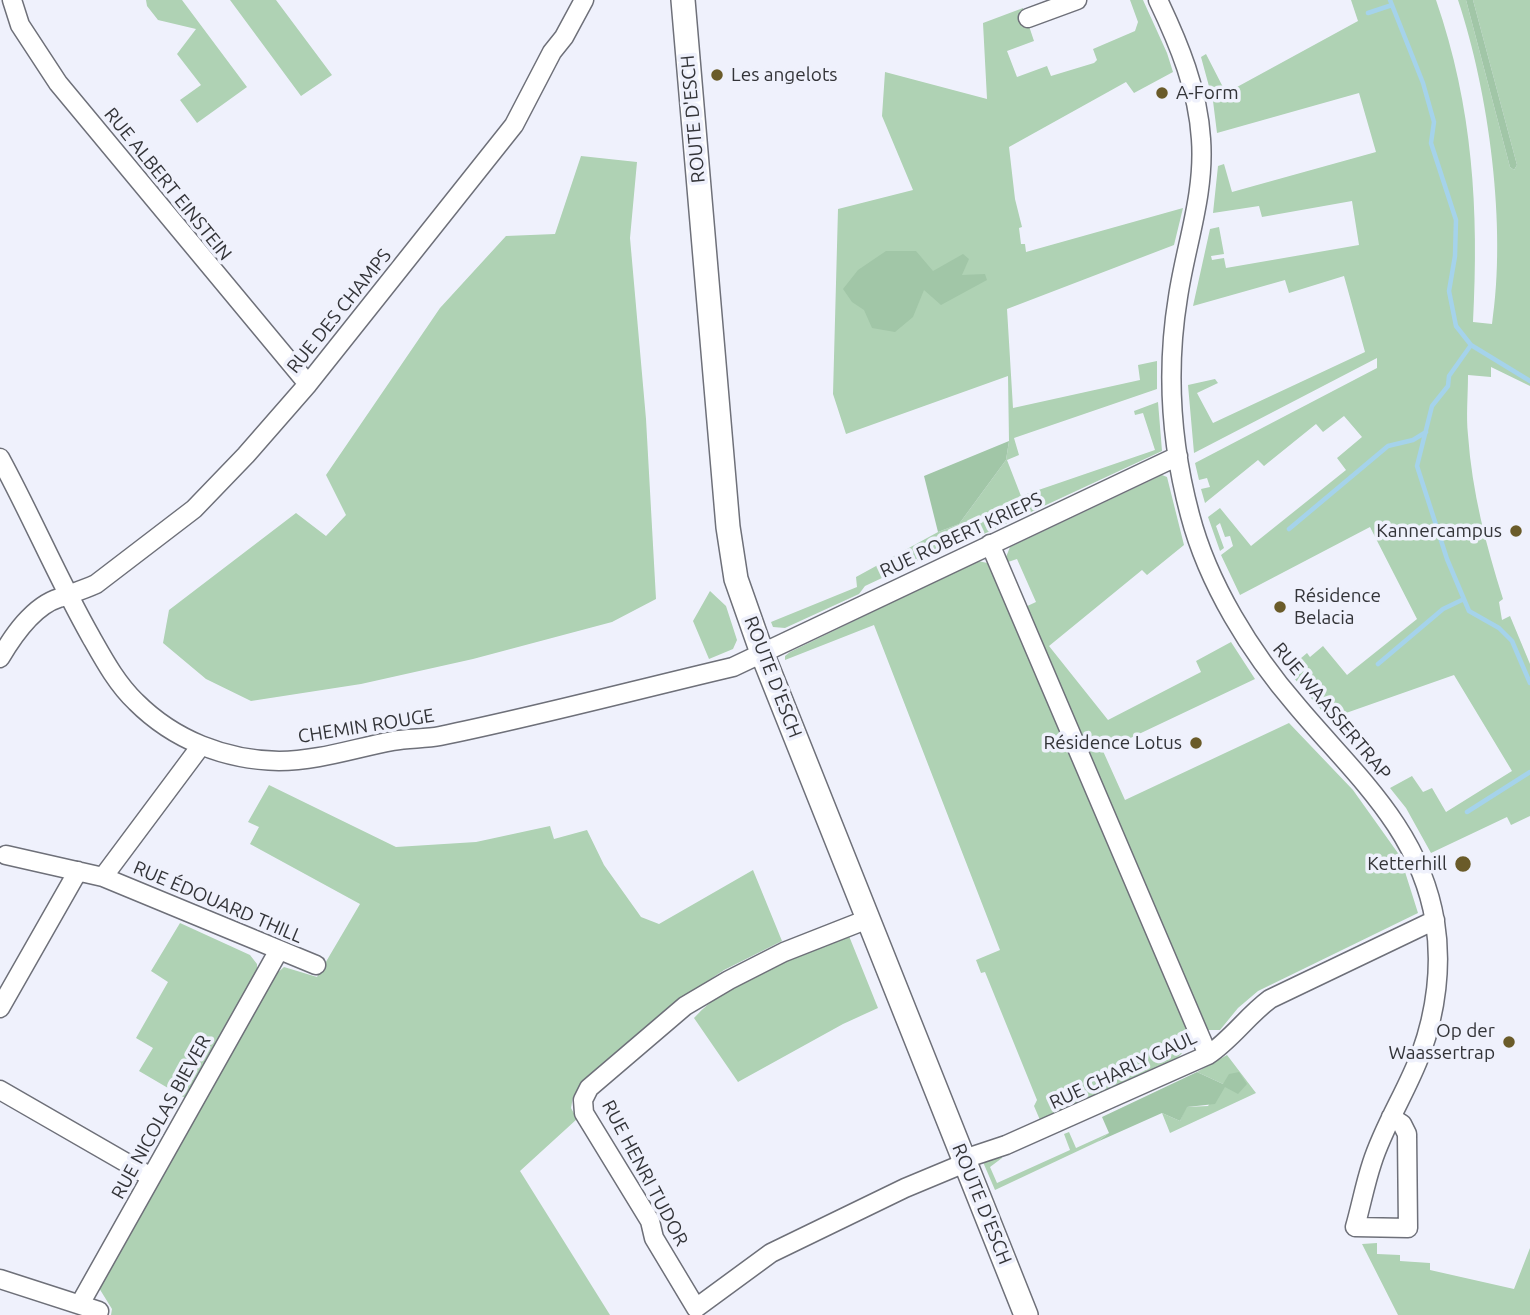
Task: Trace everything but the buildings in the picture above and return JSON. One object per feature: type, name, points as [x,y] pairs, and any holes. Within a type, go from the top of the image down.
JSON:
[{"type":"main road","name":"ROUTE D'ESCH","points":[[683,0],[728,527],[736,579],[762,653],[1026,1315]]},
{"type":"street","name":"RUE ALBERT EINSTEIN","points":[[12,0],[20,25],[58,83],[308,384]]},
{"type":"street","name":"RUE DES CHAMPS","points":[[0,658],[11,639],[38,611],[58,598],[96,584],[194,509],[246,455],[308,384],[514,125],[552,52],[564,37],[584,0]]},
{"type":"street","points":[[1028,18],[1077,0]]},
{"type":"street","name":"RUE WAASSERTRAP","points":[[1158,0],[1180,47],[1194,90],[1201,138],[1202,176],[1172,338],[1172,414],[1191,517],[1211,571],[1240,627],[1287,695],[1365,781],[1391,815],[1412,850],[1425,883],[1434,920],[1438,950],[1432,1014],[1421,1054],[1391,1117],[1372,1163],[1355,1227],[1408,1228],[1407,1134],[1402,1124],[1391,1117]]},
{"type":"street","name":"RUE ROBERT KRIEPS","points":[[762,653],[1178,456]]},
{"type":"street","name":"CHEMIN ROUGE","points":[[0,458],[69,596],[111,671],[136,703],[178,735],[201,747],[230,755],[278,761],[323,758],[395,740],[436,737],[679,681],[733,667],[762,653]]},
{"type":"street","points":[[990,544],[1208,1055]]},
{"type":"street","points":[[103,877],[201,747]]},
{"type":"street","name":"RUE ÉDOUARD THILL","points":[[6,855],[103,877],[316,965]]},
{"type":"street","points":[[0,1008],[78,871]]},
{"type":"street","name":"RUE HENRI TUDOR","points":[[868,919],[784,952],[685,1006],[589,1088],[583,1100],[584,1113],[650,1222],[654,1238],[693,1311],[771,1253],[964,1161]]},
{"type":"street","name":"RUE CHARLY GAUL","points":[[964,1161],[999,1149],[1208,1055],[1221,1046],[1253,1011],[1270,999],[1434,920]]},
{"type":"street","name":"RUE NICOLAS BIEVER","points":[[80,1304],[279,950]]},
{"type":"street","points":[[0,1090],[152,1177]]},
{"type":"street","points":[[0,1279],[99,1311]]},
{"type":"green space","points":[[146,0],[182,0],[247,87],[197,123],[180,100],[201,85],[177,54],[196,29],[158,20],[147,6]]},
{"type":"green space","points":[[230,0],[276,0],[332,75],[301,96]]},
{"type":"green space","points":[[1130,0],[1143,0],[1173,72],[1134,93],[1126,82],[1009,147],[1015,199],[1022,227],[1019,228],[1021,244],[1025,244],[1026,252],[1183,208],[1174,245],[1007,309],[1013,408],[1140,380],[1138,365],[1157,361],[1157,389],[1014,438],[1019,455],[1007,460],[1021,496],[1155,450],[1143,413],[1135,415],[1134,411],[1158,402],[1162,451],[973,539],[969,537],[865,586],[859,594],[785,628],[773,627],[771,622],[857,587],[856,577],[938,532],[959,524],[1006,460],[1009,441],[1008,376],[846,434],[833,394],[838,209],[913,190],[882,116],[885,72],[987,99],[983,23],[1023,8],[1034,41],[1007,51],[1017,77],[1047,66],[1051,76],[1094,63],[1097,60],[1093,49],[1135,31],[1138,22]]},
{"type":"green space","points":[[1351,0],[1436,0],[1458,80],[1471,159],[1475,239],[1473,322],[1492,324],[1497,246],[1492,160],[1478,76],[1458,0],[1466,0],[1510,167],[1514,170],[1517,165],[1473,0],[1530,0],[1530,386],[1491,367],[1491,377],[1468,375],[1467,413],[1476,498],[1503,599],[1499,602],[1502,620],[1510,616],[1530,664],[1530,816],[1511,825],[1507,817],[1431,853],[1406,808],[1390,788],[1412,776],[1423,792],[1432,788],[1446,812],[1512,771],[1454,675],[1329,719],[1287,670],[1307,653],[1310,657],[1323,646],[1347,675],[1417,619],[1370,527],[1240,595],[1221,555],[1233,546],[1230,536],[1225,537],[1220,523],[1216,526],[1224,548],[1220,551],[1208,517],[1220,508],[1251,546],[1346,470],[1337,458],[1362,437],[1344,416],[1323,432],[1316,424],[1264,466],[1258,460],[1205,503],[1201,489],[1210,487],[1207,478],[1199,480],[1195,463],[1377,368],[1377,358],[1194,453],[1188,385],[1215,379],[1218,383],[1197,393],[1213,423],[1365,352],[1344,276],[1289,293],[1285,280],[1193,306],[1210,229],[1219,227],[1224,254],[1211,256],[1212,260],[1224,258],[1226,268],[1359,245],[1352,201],[1262,217],[1259,206],[1213,213],[1218,166],[1224,164],[1232,192],[1376,152],[1359,93],[1217,133],[1213,101],[1201,57],[1206,54],[1226,93],[1358,21]]},
{"type":"green space","points":[[1466,0],[1473,0],[1517,165],[1514,170],[1510,167]]},
{"type":"green space","points":[[581,156],[637,162],[630,238],[646,419],[656,599],[612,622],[473,659],[361,684],[251,701],[206,679],[163,643],[169,610],[296,513],[326,536],[346,515],[326,475],[440,308],[506,236],[555,234]]},
{"type":"green space","points":[[886,251],[916,251],[933,271],[963,254],[969,259],[962,275],[985,274],[987,280],[941,305],[924,290],[913,317],[895,332],[872,328],[864,310],[852,302],[843,289],[858,270]]},
{"type":"green space","points":[[1009,441],[1006,460],[959,524],[938,532],[924,476]]},
{"type":"green space","points":[[1162,475],[1167,477],[1184,545],[1147,575],[1142,570],[1049,646],[1108,720],[1201,672],[1196,661],[1231,642],[1255,679],[1103,751],[1125,800],[1289,723],[1353,790],[1400,856],[1418,913],[1258,991],[1238,1008],[1220,1030],[1204,1030],[1023,608],[1036,602],[1017,559],[1008,562],[1006,557],[1010,547]]},
{"type":"green space","points":[[978,561],[992,564],[1195,1038],[1177,1058],[1040,1120],[1034,1106],[1037,1100],[985,972],[981,973],[976,960],[1000,950],[874,625],[785,660],[785,656],[790,652]]},
{"type":"green space","points":[[710,591],[726,606],[737,640],[733,649],[709,659],[693,621]]},
{"type":"green space","points":[[269,785],[396,847],[476,842],[550,826],[554,839],[587,830],[604,865],[641,917],[659,924],[753,870],[782,941],[724,970],[681,999],[582,1081],[573,1097],[571,1108],[577,1119],[520,1171],[610,1315],[111,1315],[112,1309],[99,1288],[275,975],[284,967],[317,977],[360,904],[250,844],[259,827],[248,822]]},
{"type":"green space","points":[[180,923],[250,955],[257,964],[257,974],[185,1098],[139,1071],[153,1048],[136,1038],[168,982],[151,971]]},
{"type":"green space","points":[[849,936],[878,1008],[843,1024],[738,1082],[694,1018],[727,990],[766,968]]},
{"type":"green space","points":[[1227,1055],[1256,1093],[1170,1133],[1162,1113],[1180,1121],[1186,1107],[1208,1106],[1223,1084],[1197,1072]]},
{"type":"green space","points":[[1197,1072],[1223,1084],[1229,1074],[1239,1072],[1247,1084],[1238,1094],[1225,1087],[1215,1104],[1187,1107],[1180,1121],[1162,1113],[1097,1142],[1109,1133],[1102,1117]]},
{"type":"green space","points":[[1069,1132],[1076,1148],[1109,1133],[1097,1142],[995,1190],[983,1162],[1001,1155],[1002,1158],[990,1167],[997,1183],[1070,1150],[1064,1134]]},
{"type":"green space","points":[[1377,1243],[1377,1254],[1400,1255],[1400,1261],[1430,1263],[1430,1270],[1514,1289],[1530,1248],[1530,1315],[1398,1315],[1362,1244]]},
{"type":"waterway","points":[[1390,0],[1423,83],[1434,122],[1431,143],[1456,220],[1455,256],[1449,291],[1456,326],[1471,345],[1530,381]]},
{"type":"waterway","points":[[1368,13],[1392,5]]},
{"type":"waterway","points":[[1471,345],[1449,376],[1448,386],[1432,406],[1417,466],[1447,559],[1469,611],[1499,628],[1512,641],[1530,683]]},
{"type":"waterway","points":[[1289,529],[1388,446],[1413,440],[1426,432]]},
{"type":"waterway","points":[[1378,664],[1443,609],[1464,599]]},
{"type":"waterway","points":[[1467,812],[1530,772]]},
{"type":"place","name":"Les angelots","points":[[717,75]]},
{"type":"place","name":"A-Form","points":[[1162,93]]},
{"type":"place","name":"Kannercampus","points":[[1516,531]]},
{"type":"place","name":"Résidence Belacia","points":[[1280,607]]},
{"type":"place","name":"Résidence Lotus","points":[[1196,743]]},
{"type":"place","name":"Ketterhill","points":[[1463,864]]},
{"type":"place","name":"Op der Waassertrap","points":[[1509,1042]]}]
